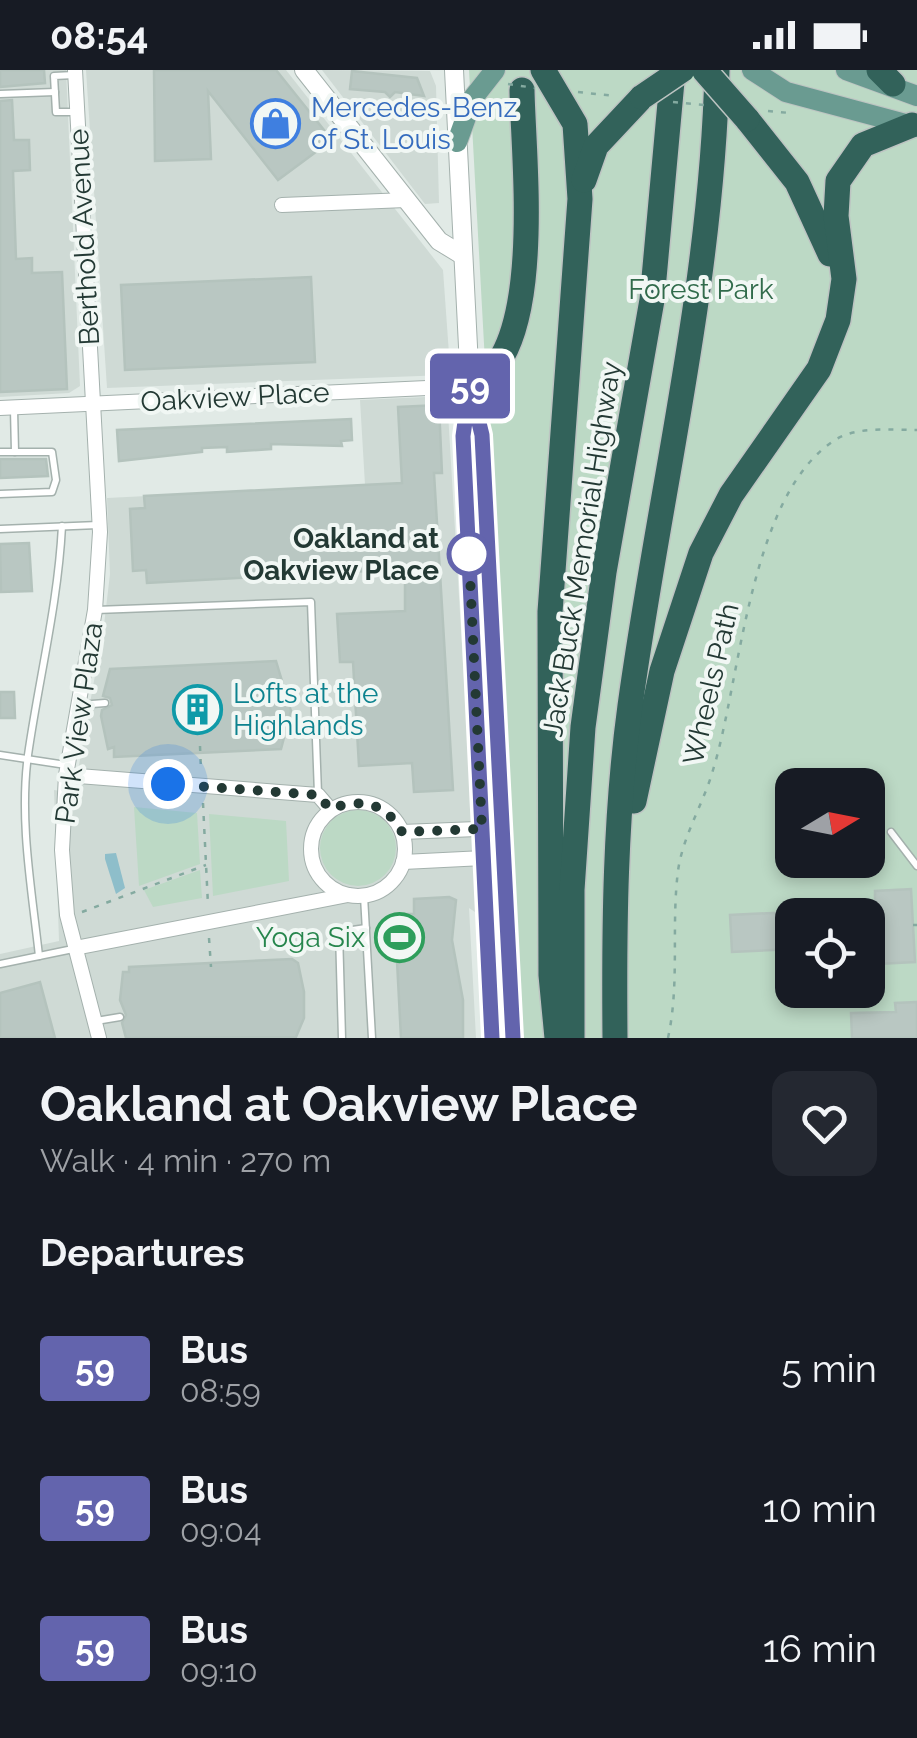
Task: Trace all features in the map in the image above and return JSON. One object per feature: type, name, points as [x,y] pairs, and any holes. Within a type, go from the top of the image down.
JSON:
[{"type":"highway","name":"Jack Buck Memorial Highway","points":[[572,1038],[572,890],[583,727],[604,572],[652,300],[674,70]]},
{"type":"highway","points":[[580,199],[596,146],[641,98],[682,70]]},
{"type":"highway","points":[[704,70],[747,119],[812,207],[829,249],[841,302]]},
{"type":"highway","points":[[615,1038],[618,849],[639,642],[703,258],[717,70]]},
{"type":"highway","points":[[520,80],[575,124],[580,199],[550,612],[551,975],[557,1038]]},
{"type":"highway","points":[[470,386],[491,376],[501,361],[520,306],[524,254],[520,80]]},
{"type":"highway","points":[[618,849],[636,794],[669,644],[702,553],[731,495],[820,369],[841,302],[844,258],[836,216],[838,181],[863,145],[915,127]]},
{"type":"main road","points":[[752,70],[786,92],[915,127]]},
{"type":"main road","points":[[846,70],[886,77],[917,96]]},
{"type":"main road","points":[[457,142],[472,98],[520,80]]},
{"type":"street","points":[[304,70],[444,248],[462,254]]},
{"type":"street","points":[[454,70],[470,386],[482,435],[513,1038]]},
{"type":"street","name":"Berthold Avenue","points":[[75,73],[92,404]]},
{"type":"street","points":[[282,204],[406,200]]},
{"type":"street","points":[[470,386],[463,436],[492,1038]]},
{"type":"street","name":"Oakview Place","points":[[7,408],[470,386]]},
{"type":"street","name":"Park View Plaza","points":[[92,404],[99,525],[95,610],[67,770],[63,881],[74,948],[99,1038]]},
{"type":"street","points":[[67,770],[318,795],[330,809]]},
{"type":"street","points":[[74,948],[364,896],[395,878],[403,862],[402,832],[383,808],[367,802],[330,809],[316,823],[311,842],[312,860],[330,888],[348,896]]},
{"type":"street","points":[[402,832],[502,828]]},
{"type":"street","points":[[403,862],[504,856]]},
{"type":"lane","points":[[75,73],[54,73],[56,112],[78,112]]},
{"type":"lane","points":[[29,83],[30,92]]},
{"type":"lane","points":[[0,94],[11,89],[55,92]]},
{"type":"lane","points":[[7,408],[15,452]]},
{"type":"lane","points":[[0,452],[52,452],[55,488],[45,493],[0,494]]},
{"type":"lane","points":[[0,529],[99,525]]},
{"type":"lane","points":[[40,956],[27,840],[28,758],[48,657],[62,526]]},
{"type":"lane","points":[[95,610],[311,602],[318,795]]},
{"type":"lane","points":[[78,705],[105,703]]},
{"type":"lane","points":[[0,755],[28,758],[67,770]]},
{"type":"lane","points":[[891,832],[917,866]]},
{"type":"lane","points":[[364,896],[372,1038]]},
{"type":"lane","points":[[342,1038],[339,932],[366,928]]},
{"type":"lane","points":[[0,964],[74,948]]},
{"type":"lane","points":[[94,1022],[120,1018]]},
{"type":"path","points":[[574,92],[711,106]]},
{"type":"path","name":"Wheels Path","points":[[668,1038],[681,855],[713,770],[753,590],[773,528],[797,482],[836,439],[861,431],[917,430]]},
{"type":"path","points":[[200,746],[211,968]]},
{"type":"path","points":[[81,912],[206,865]]},
{"type":"shaded area","points":[[0,70],[66,70],[80,386],[69,393],[0,397]]},
{"type":"shaded area","points":[[86,70],[286,70],[443,270],[450,368],[446,375],[107,388]]},
{"type":"shaded area","points":[[322,70],[430,71],[436,86],[439,203],[425,204]]},
{"type":"shaded area","points":[[447,396],[478,914],[469,908],[476,1038],[0,1038],[0,954],[59,941],[54,790],[74,793],[110,574],[107,498],[365,485],[360,400]]},
{"type":"green space","name":"Forest Park","points":[[469,70],[917,70],[917,1038],[522,1038]]},
{"type":"green space","points":[[134,807],[197,813],[200,864],[139,886]]},
{"type":"green space","points":[[358,810],[385,821],[396,848],[385,875],[358,886],[331,875],[320,848],[331,821]]},
{"type":"green space","points":[[209,814],[286,821],[289,881],[213,896]]},
{"type":"green space","points":[[200,870],[202,898],[153,907],[144,890]]},
{"type":"green space","points":[[496,872],[507,1038],[499,1038],[491,874]]},
{"type":"water","points":[[116,853],[125,888],[116,894],[105,854]]},
{"type":"building","points":[[0,70],[44,70],[45,83],[0,87]]},
{"type":"building","points":[[154,70],[276,70],[332,140],[278,180],[208,91],[211,159],[155,161]]},
{"type":"building","points":[[352,71],[417,78],[424,96],[395,92],[390,97],[385,92],[350,89]]},
{"type":"building","points":[[12,100],[14,140],[29,140],[30,170],[13,171],[16,259],[32,258],[32,273],[62,272],[67,389],[0,392],[0,101]]},
{"type":"building","points":[[311,277],[315,362],[125,370],[121,285]]},
{"type":"building","points":[[439,405],[442,473],[434,473],[453,790],[414,792],[412,763],[359,766],[353,662],[340,662],[337,614],[405,611],[405,569],[147,583],[146,570],[133,571],[130,509],[145,508],[144,496],[402,483],[398,407]]},
{"type":"building","points":[[351,419],[352,440],[341,441],[342,446],[271,444],[271,449],[227,452],[227,447],[202,448],[202,452],[119,461],[117,430]]},
{"type":"building","points":[[0,459],[46,459],[48,476],[0,478]]},
{"type":"building","points":[[29,543],[32,591],[1,592],[0,544]]},
{"type":"building","name":"Lofts at the Highlands","points":[[276,661],[291,711],[281,749],[114,757],[114,747],[108,749],[101,716],[102,710],[112,705],[110,698],[103,696],[110,669]]},
{"type":"building","points":[[0,692],[14,692],[15,718],[0,718]]},
{"type":"building","points":[[911,889],[915,962],[885,964],[885,898],[875,898],[875,891]]},
{"type":"building","points":[[414,899],[456,900],[452,940],[463,1000],[463,1038],[401,1038],[395,922],[404,921],[404,914],[414,914]]},
{"type":"building","points":[[775,913],[775,950],[732,952],[730,915]]},
{"type":"building","points":[[292,959],[298,963],[304,992],[304,1018],[296,1037],[126,1038],[122,1023],[126,1015],[120,1000],[123,972],[129,972],[129,967]]},
{"type":"building","points":[[40,982],[55,1038],[0,1038],[0,993]]},
{"type":"building","points":[[917,1002],[917,1038],[852,1038],[851,1013],[896,1012],[895,1003]]},
{"type":"bus line","name":"59","points":[[492,1038],[463,436],[470,386],[482,435],[513,1038]]},
{"type":"place","name":"Mercedes-Benz of St. Louis","points":[[276,123]]},
{"type":"place","name":"Oakland at Oakview Place","points":[[469,554]]},
{"type":"place","name":"Lofts at the Highlands","points":[[198,709]]},
{"type":"place","name":"Yoga Six","points":[[400,937]]},
{"type":"route","points":[[168,784],[318,795],[330,809],[349,802],[367,802],[383,808],[402,832],[482,829],[469,554]]}]
